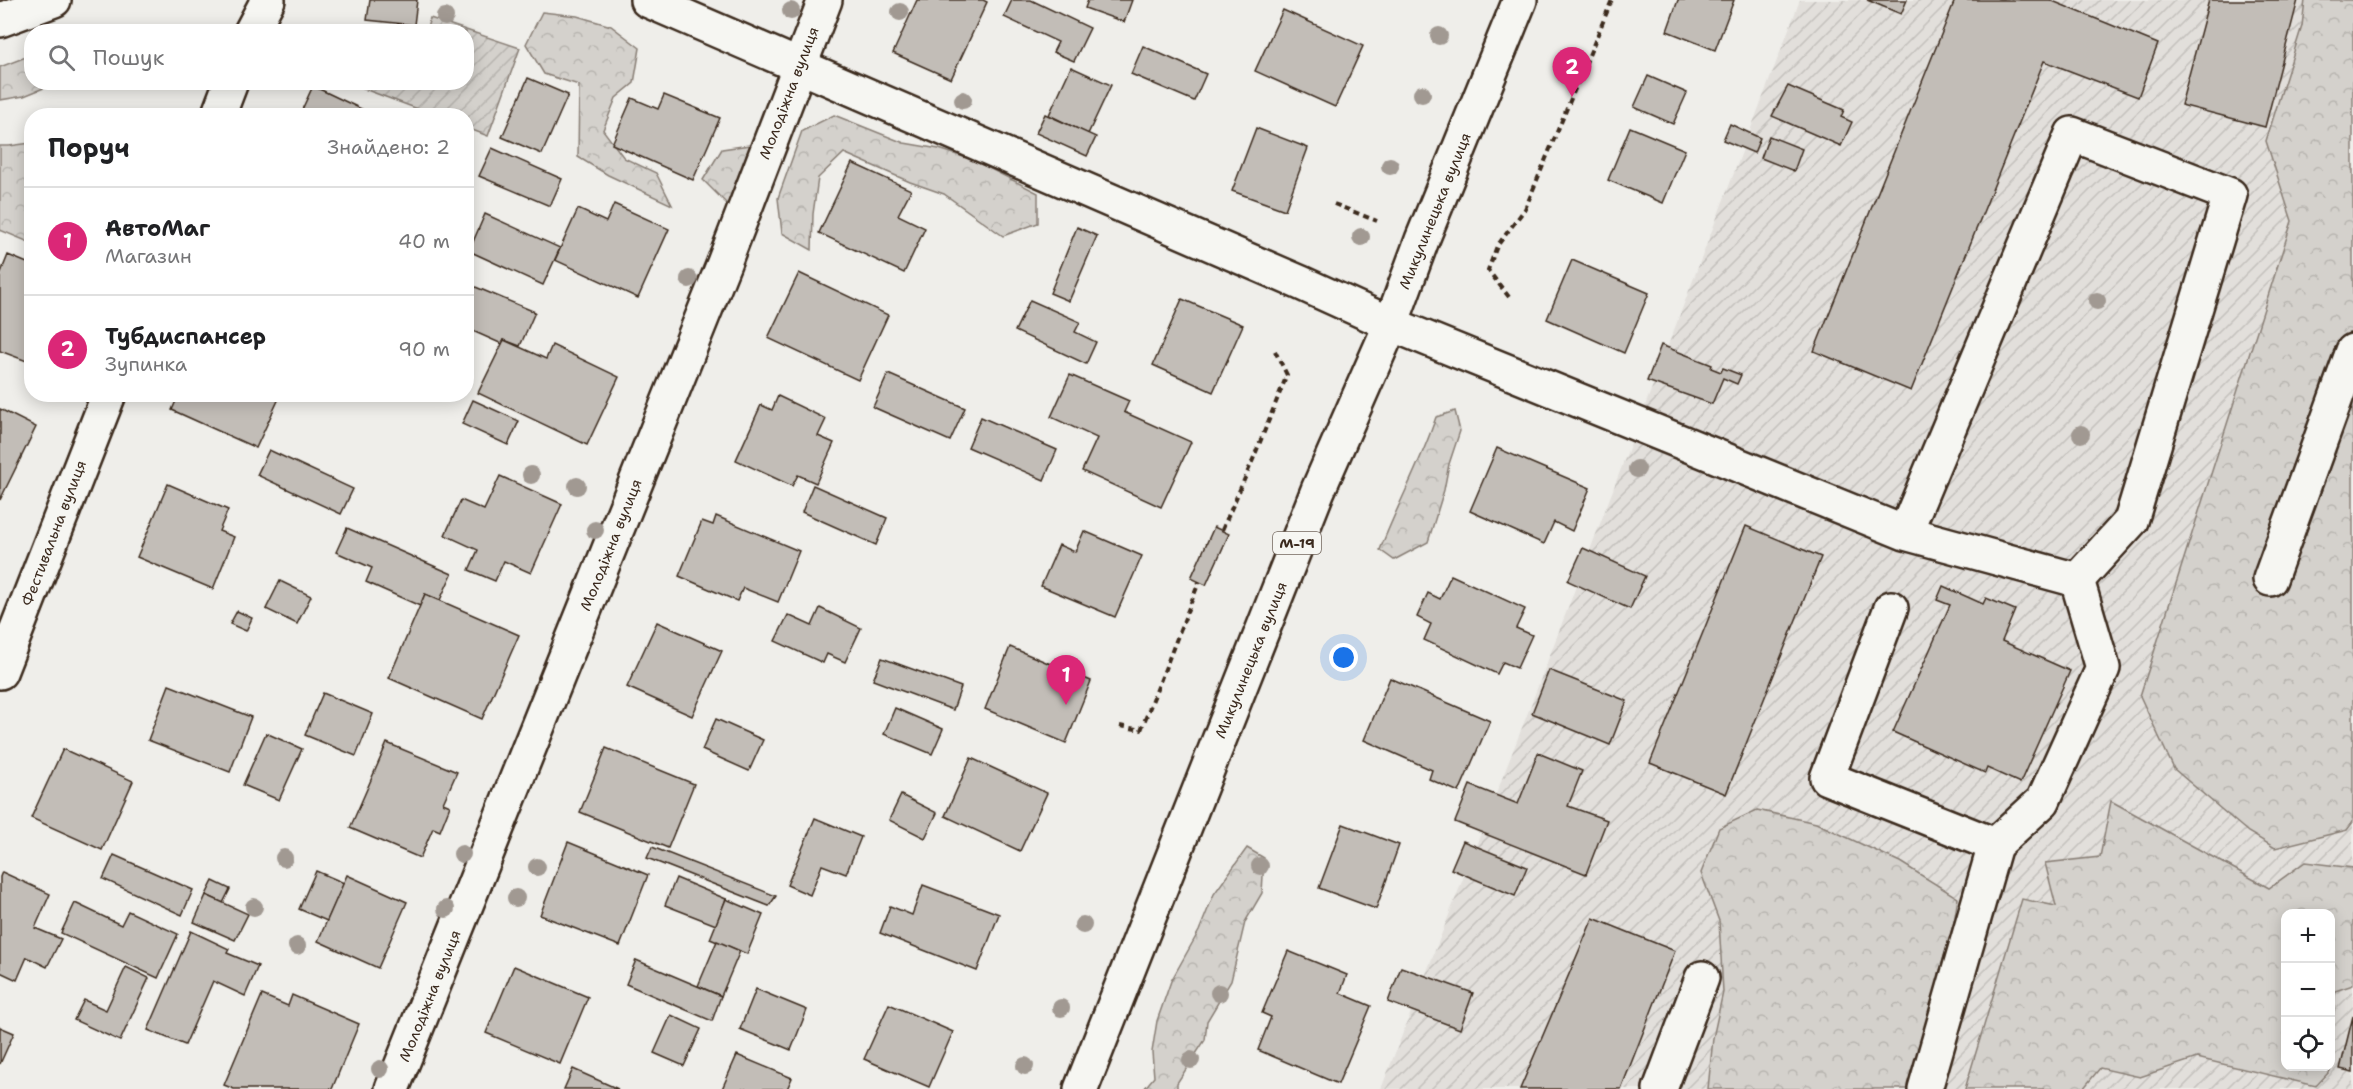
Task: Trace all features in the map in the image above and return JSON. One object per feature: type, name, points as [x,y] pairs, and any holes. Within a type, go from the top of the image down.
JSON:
[{"type":"main road","points":[[0,20],[54,0]]},
{"type":"main road","points":[[255,24],[268,0]]},
{"type":"main road","points":[[647,0],[1391,324],[1905,533],[2077,580]]},
{"type":"main road","name":"Молодіжна вулиця","points":[[392,1089],[710,296],[825,0]]},
{"type":"main road","name":"Микулинецька вулиця","points":[[1081,1089],[1318,490],[1391,324],[1520,0]]},
{"type":"main road","points":[[221,108],[228,90]]},
{"type":"main road","points":[[1905,533],[2072,134],[2230,195],[2131,521],[2077,580]]},
{"type":"main road","points":[[2270,579],[2353,351]]},
{"type":"main road","name":"Фестивальна вулиця","points":[[0,672],[106,402]]},
{"type":"main road","points":[[1925,1089],[1995,845],[2043,801],[2103,668],[2077,580]]},
{"type":"main road","points":[[1890,608],[1827,778],[1995,845]]},
{"type":"main road","points":[[1660,1089],[1702,978]]},
{"type":"path","points":[[1509,297],[1488,270],[1497,246],[1525,209],[1612,0]]},
{"type":"path","points":[[1334,204],[1377,221]]},
{"type":"path","points":[[1222,530],[1287,375],[1274,349]]},
{"type":"path","points":[[1120,726],[1141,730],[1199,582]]},
{"type":"shaded area","points":[[1800,0],[2353,0],[2353,1089],[1381,1089],[1527,715]]},
{"type":"green space","points":[[2305,0],[2353,0],[2353,822],[2347,830],[2275,848],[2248,832],[2174,769],[2140,696],[2292,221],[2266,141],[2302,26]]},
{"type":"green space","points":[[542,12],[577,16],[611,26],[640,48],[634,83],[616,98],[603,130],[624,158],[656,173],[672,205],[608,175],[578,157],[579,85],[544,74],[526,44]]},
{"type":"green space","points":[[430,18],[448,24],[428,24]]},
{"type":"green space","points":[[474,33],[520,48],[488,136],[474,131],[474,108],[415,108],[367,90],[474,90]]},
{"type":"green space","points":[[24,58],[24,90],[39,90],[24,96],[0,100],[0,67]]},
{"type":"green space","points":[[834,115],[904,143],[939,149],[973,160],[1038,193],[1038,223],[1003,236],[944,194],[844,153],[818,178],[813,214],[812,250],[782,233],[778,198],[802,131]]},
{"type":"green space","points":[[24,144],[24,240],[0,230],[0,146]]},
{"type":"green space","points":[[757,144],[733,210],[703,180],[722,149]]},
{"type":"green space","points":[[1455,411],[1460,431],[1428,542],[1394,560],[1380,550],[1436,417]]},
{"type":"green space","points":[[2111,801],[2269,888],[2305,862],[2353,868],[2353,985],[2335,991],[2335,909],[2281,909],[2281,1071],[2330,1071],[2316,1086],[2197,1058],[2140,1077],[2100,1068],[2083,1089],[1965,1089],[2022,899],[2056,906],[2045,863],[2100,857]]},
{"type":"green space","points":[[1757,810],[1816,823],[1900,862],[1958,898],[1954,922],[1939,974],[1933,1026],[1910,1089],[1708,1089],[1713,1038],[1723,992],[1719,921],[1701,873],[1719,828]]},
{"type":"green space","points":[[1247,848],[1264,858],[1262,893],[1245,922],[1231,981],[1207,1021],[1205,1040],[1177,1083],[1177,1089],[1144,1089],[1154,1077],[1152,1052],[1157,1021],[1171,981],[1199,931],[1214,894]]},
{"type":"building","points":[[370,0],[417,0],[414,24],[367,20]]},
{"type":"building","points":[[917,0],[983,0],[987,2],[951,79],[893,53]]},
{"type":"building","points":[[1012,0],[1031,0],[1090,28],[1074,61],[1053,52],[1058,42],[1004,17]]},
{"type":"building","points":[[1088,0],[1132,0],[1124,22],[1085,8]]},
{"type":"building","points":[[1678,0],[1734,0],[1715,50],[1667,31]]},
{"type":"building","points":[[1867,0],[1907,0],[1901,14]]},
{"type":"building","points":[[1955,0],[2050,0],[2158,44],[2138,97],[2044,61],[1911,391],[1814,351]]},
{"type":"building","points":[[2209,0],[2298,0],[2265,127],[2181,105]]},
{"type":"building","points":[[1283,10],[1363,46],[1335,107],[1255,71]]},
{"type":"building","points":[[1143,46],[1206,74],[1194,101],[1131,74]]},
{"type":"building","points":[[1071,67],[1111,85],[1088,134],[1049,115]]},
{"type":"building","points":[[1648,76],[1687,93],[1673,124],[1634,107]]},
{"type":"building","points":[[528,78],[568,95],[542,154],[502,137]]},
{"type":"building","points":[[1788,86],[1844,110],[1841,117],[1852,122],[1841,146],[1772,116]]},
{"type":"building","points":[[311,90],[321,90],[359,108],[303,108]]},
{"type":"building","points":[[664,95],[720,118],[693,180],[612,144],[632,98],[658,109]]},
{"type":"building","points":[[1045,114],[1096,137],[1087,156],[1036,133]]},
{"type":"building","points":[[1730,124],[1760,138],[1754,153],[1723,140]]},
{"type":"building","points":[[1630,127],[1685,150],[1663,203],[1608,180]]},
{"type":"building","points":[[1256,128],[1308,148],[1285,210],[1232,191]]},
{"type":"building","points":[[1769,136],[1802,149],[1794,171],[1761,158]]},
{"type":"building","points":[[492,148],[562,179],[550,206],[479,176]]},
{"type":"building","points":[[852,163],[911,190],[898,215],[925,228],[904,273],[819,233]]},
{"type":"building","points":[[614,204],[669,229],[638,298],[555,260],[578,209],[606,222]]},
{"type":"building","points":[[485,214],[560,248],[543,285],[474,253],[474,239]]},
{"type":"building","points":[[1077,227],[1097,236],[1069,301],[1050,293]]},
{"type":"building","points":[[8,255],[24,262],[24,360],[0,351],[0,275]]},
{"type":"building","points":[[1572,260],[1649,293],[1624,353],[1547,319]]},
{"type":"building","points":[[799,273],[888,315],[858,380],[768,338]]},
{"type":"building","points":[[474,286],[535,312],[520,346],[504,340],[502,344],[474,332]]},
{"type":"building","points":[[1182,299],[1243,325],[1213,392],[1153,365]]},
{"type":"building","points":[[1030,300],[1080,322],[1075,332],[1096,342],[1086,364],[1015,331]]},
{"type":"building","points":[[504,340],[546,359],[552,345],[619,377],[587,445],[478,393]]},
{"type":"building","points":[[1661,345],[1712,365],[1711,368],[1721,372],[1723,368],[1741,375],[1737,384],[1723,378],[1712,404],[1647,381]]},
{"type":"building","points":[[888,374],[965,408],[950,441],[873,407]]},
{"type":"building","points":[[1070,375],[1129,401],[1124,412],[1191,442],[1161,507],[1082,471],[1097,438],[1051,417]]},
{"type":"building","points":[[778,396],[826,419],[818,436],[834,443],[816,483],[798,475],[792,486],[736,460],[761,405],[772,410]]},
{"type":"building","points":[[474,400],[519,421],[508,445],[462,424]]},
{"type":"building","points":[[176,402],[277,402],[256,448],[172,410]]},
{"type":"building","points":[[0,409],[36,427],[0,500]]},
{"type":"building","points":[[981,417],[1057,450],[1044,480],[968,447]]},
{"type":"building","points":[[1497,448],[1590,488],[1572,531],[1554,522],[1544,544],[1470,511]]},
{"type":"building","points":[[269,450],[353,489],[341,514],[257,475]]},
{"type":"building","points":[[500,476],[562,504],[531,573],[504,561],[495,581],[469,570],[478,550],[445,535],[461,500],[484,510]]},
{"type":"building","points":[[168,484],[228,510],[219,531],[234,537],[213,589],[137,557]]},
{"type":"building","points":[[813,485],[887,518],[876,545],[802,512]]},
{"type":"building","points":[[716,516],[799,551],[778,602],[743,588],[737,601],[679,576],[702,521],[713,525]]},
{"type":"building","points":[[1746,526],[1821,557],[1726,794],[1650,763]]},
{"type":"building","points":[[1214,527],[1229,534],[1206,585],[1191,578]]},
{"type":"building","points":[[347,528],[452,574],[440,600],[425,594],[420,606],[366,582],[372,568],[336,552]]},
{"type":"building","points":[[1084,531],[1142,556],[1115,617],[1041,586],[1059,545],[1075,552]]},
{"type":"building","points":[[1583,548],[1645,576],[1630,609],[1568,581]]},
{"type":"building","points":[[1451,575],[1525,609],[1516,628],[1532,635],[1517,668],[1503,662],[1497,674],[1424,640],[1431,624],[1417,617],[1428,593],[1440,599]]},
{"type":"building","points":[[280,581],[311,596],[297,624],[266,609]]},
{"type":"building","points":[[1943,586],[1983,604],[1986,598],[2015,610],[2002,641],[2070,671],[2020,783],[1987,768],[1985,773],[1893,732],[1950,605],[1937,600]]},
{"type":"building","points":[[425,594],[519,635],[482,719],[389,678]]},
{"type":"building","points":[[820,608],[861,628],[845,662],[827,654],[823,663],[775,641],[788,615],[812,626]]},
{"type":"building","points":[[237,611],[252,618],[246,631],[230,624]]},
{"type":"building","points":[[657,622],[722,651],[692,716],[627,687]]},
{"type":"building","points":[[1010,647],[1091,681],[1066,743],[985,709]]},
{"type":"building","points":[[882,658],[961,687],[953,710],[873,680]]},
{"type":"building","points":[[1549,670],[1627,701],[1610,745],[1532,713]]},
{"type":"building","points":[[1390,678],[1490,721],[1459,792],[1429,779],[1432,770],[1364,740]]},
{"type":"building","points":[[169,685],[251,717],[230,772],[148,740]]},
{"type":"building","points":[[323,693],[373,714],[356,756],[305,735]]},
{"type":"building","points":[[895,708],[943,729],[932,754],[884,734]]},
{"type":"building","points":[[716,719],[763,740],[749,771],[702,750]]},
{"type":"building","points":[[266,733],[302,749],[279,800],[243,785]]},
{"type":"building","points":[[387,743],[457,772],[443,803],[450,806],[440,831],[433,828],[420,858],[350,828]]},
{"type":"building","points":[[606,748],[694,784],[668,848],[580,812]]},
{"type":"building","points":[[63,749],[133,781],[102,850],[31,818]]},
{"type":"building","points":[[1538,753],[1582,771],[1568,806],[1607,820],[1586,874],[1455,822],[1470,785],[1518,804]]},
{"type":"building","points":[[971,758],[1047,793],[1020,851],[945,816]]},
{"type":"building","points":[[901,795],[937,813],[925,838],[889,820]]},
{"type":"building","points":[[815,818],[861,837],[846,874],[822,865],[810,895],[787,885]]},
{"type":"building","points":[[1343,824],[1399,845],[1376,909],[1319,888]]},
{"type":"building","points":[[1463,841],[1527,867],[1515,896],[1451,869]]},
{"type":"building","points":[[568,842],[648,875],[620,946],[540,915]]},
{"type":"building","points":[[652,847],[776,896],[769,906],[647,858]]},
{"type":"building","points":[[114,855],[193,890],[182,915],[103,879]]},
{"type":"building","points":[[316,871],[344,883],[327,921],[299,909]]},
{"type":"building","points":[[2,872],[50,894],[35,928],[61,939],[47,967],[27,957],[17,980],[0,972],[0,877]]},
{"type":"building","points":[[347,875],[407,902],[378,968],[318,941]]},
{"type":"building","points":[[676,878],[726,899],[716,925],[665,905]]},
{"type":"building","points":[[213,881],[230,889],[223,903],[206,895]]},
{"type":"building","points":[[923,885],[999,914],[977,971],[880,933],[890,906],[912,915]]},
{"type":"building","points":[[206,895],[248,914],[235,940],[194,922]]},
{"type":"building","points":[[726,899],[763,915],[747,954],[710,939]]},
{"type":"building","points":[[75,903],[121,925],[128,911],[178,934],[158,978],[61,933]]},
{"type":"building","points":[[1593,918],[1675,951],[1621,1089],[1520,1089]]},
{"type":"building","points":[[191,931],[229,949],[227,953],[258,966],[245,996],[213,981],[185,1045],[148,1030]]},
{"type":"building","points":[[717,941],[740,951],[721,996],[698,986]]},
{"type":"building","points":[[1288,951],[1347,975],[1340,993],[1371,1006],[1338,1084],[1258,1050],[1271,1017],[1262,1013]]},
{"type":"building","points":[[636,960],[721,996],[712,1021],[626,984]]},
{"type":"building","points":[[514,966],[588,997],[560,1064],[486,1033]]},
{"type":"building","points":[[126,967],[149,978],[120,1041],[74,1020],[84,1000],[106,1010]]},
{"type":"building","points":[[1401,967],[1473,993],[1460,1029],[1388,1002]]},
{"type":"building","points":[[756,989],[807,1010],[791,1050],[740,1029]]},
{"type":"building","points":[[262,995],[288,1006],[292,995],[359,1024],[332,1089],[234,1089],[224,1085]]},
{"type":"building","points":[[889,1004],[953,1032],[929,1087],[864,1059]]},
{"type":"building","points":[[671,1015],[701,1029],[684,1066],[654,1053]]},
{"type":"building","points":[[2353,1016],[2353,1072],[2340,1069]]},
{"type":"building","points":[[0,1027],[14,1033],[0,1064]]},
{"type":"building","points":[[737,1055],[792,1078],[787,1089],[722,1089]]},
{"type":"building","points":[[573,1069],[618,1089],[564,1089]]},
{"type":"place","name":"Тубдиспансер","points":[[1572,97]]},
{"type":"place","name":"АвтоМаг","points":[[1066,705]]}]
